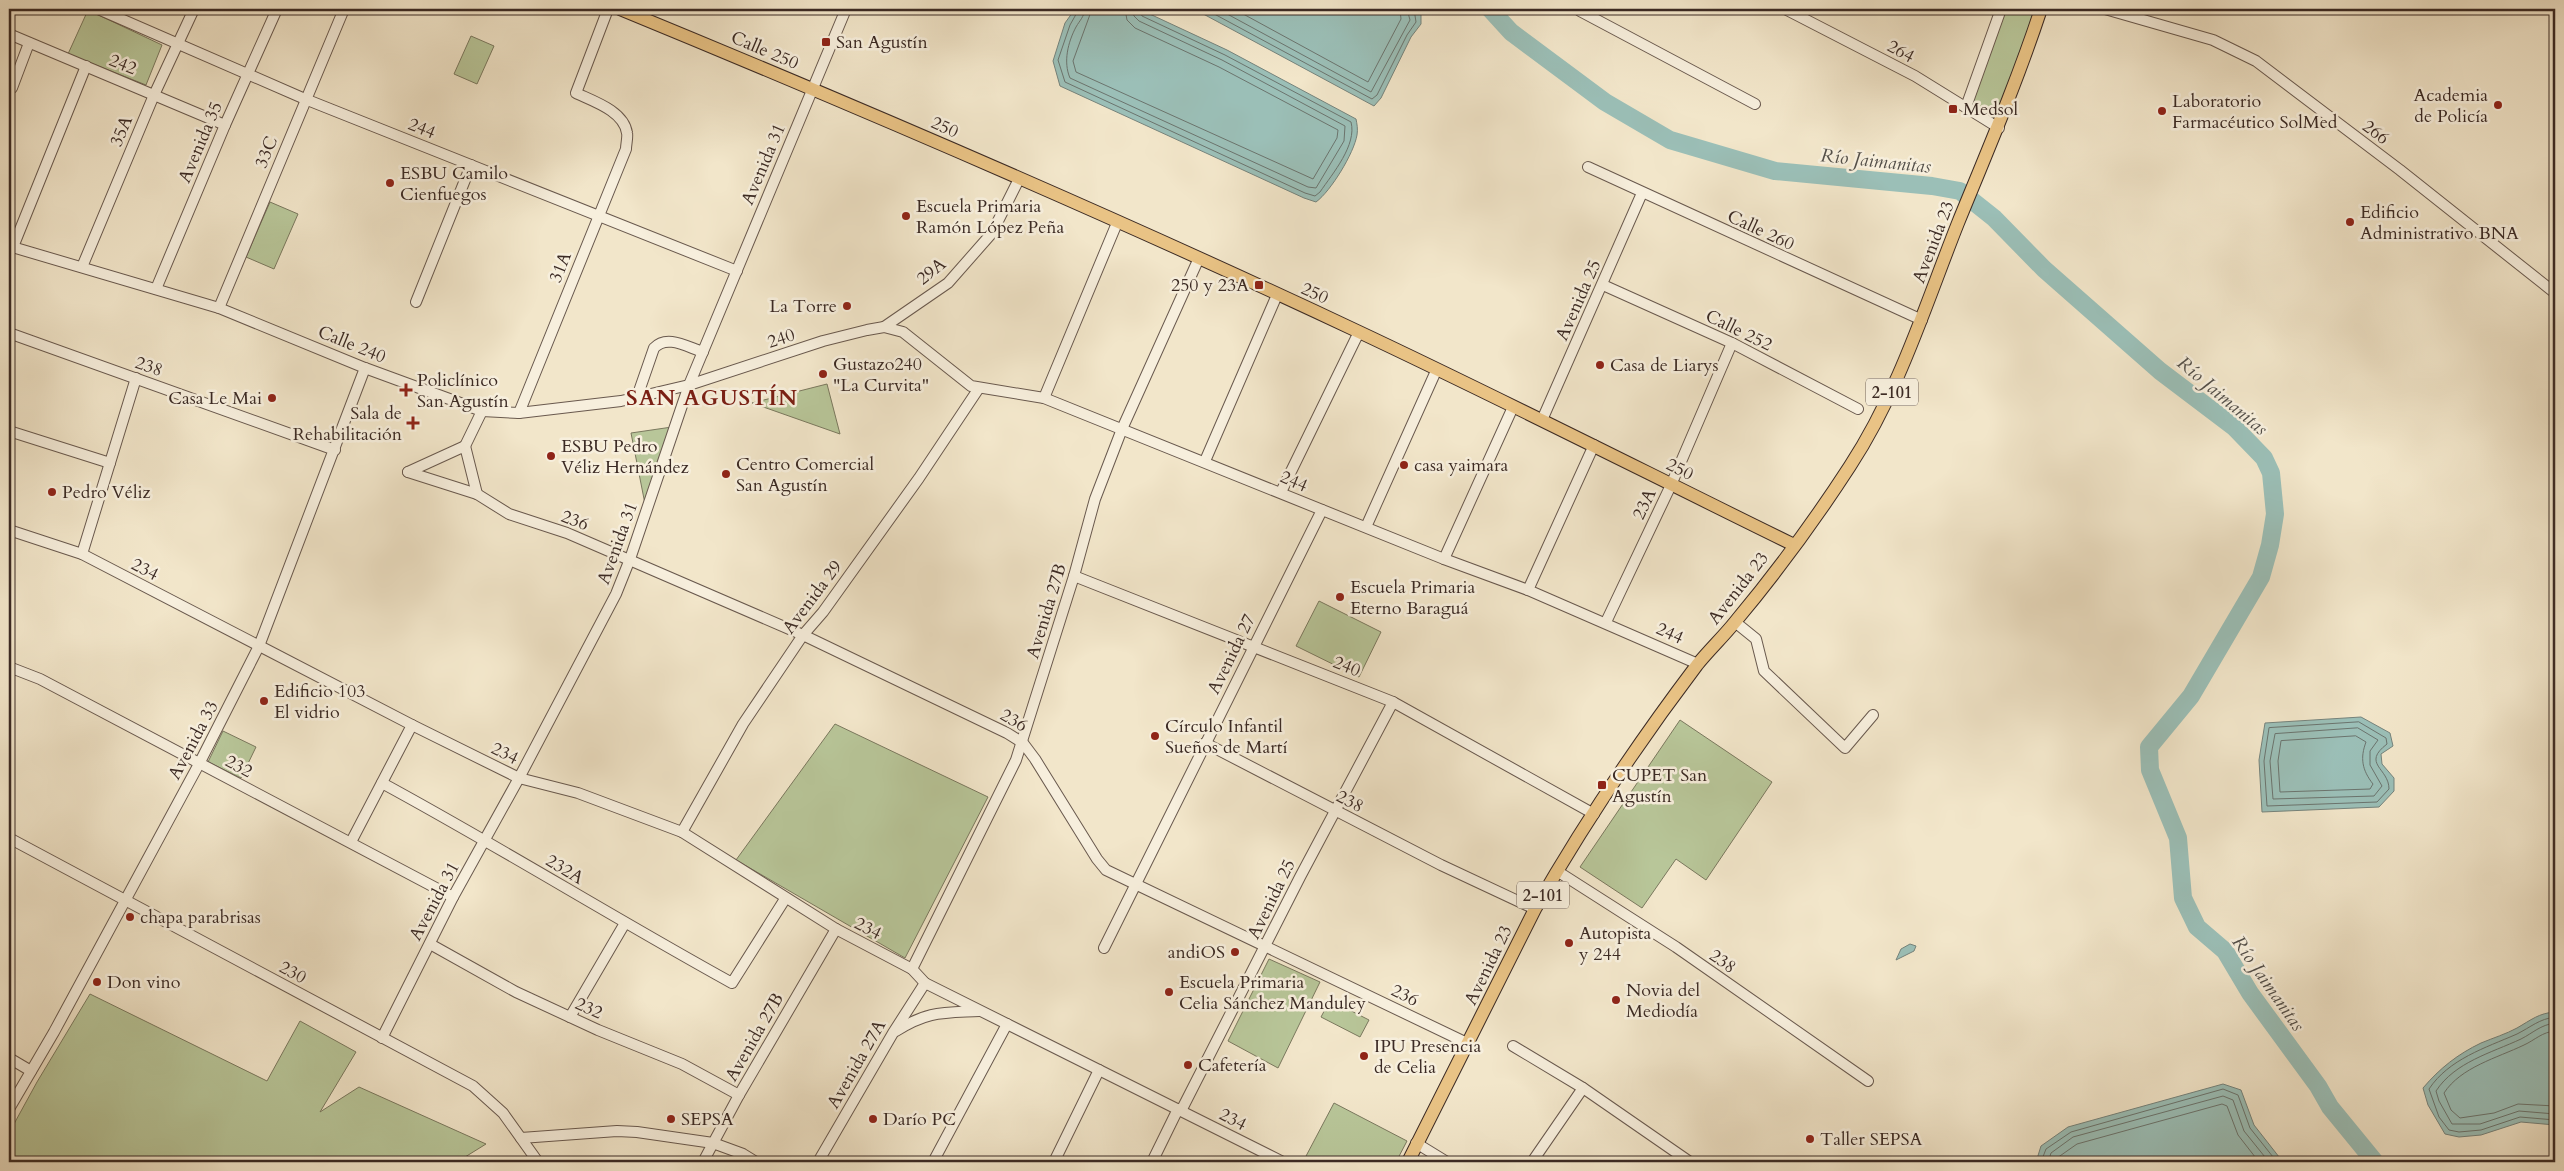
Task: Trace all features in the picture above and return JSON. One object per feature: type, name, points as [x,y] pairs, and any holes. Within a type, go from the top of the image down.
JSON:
[{"type":"main road","name":"Calle 250","points":[[620,9],[813,89]]},
{"type":"main road","name":"Avenida 23","points":[[1408,1162],[1416,1143],[1469,1044],[1535,909],[1557,871],[1594,814],[1698,664],[1735,622],[1794,545],[1850,466],[1878,420],[1922,320],[1958,224],[1999,128],[2041,9]]},
{"type":"main road","name":"250","points":[[813,89],[1199,258],[1359,332],[1436,371],[1594,445],[1794,545]]},
{"type":"street","name":"244","points":[[98,9],[305,99],[737,271]]},
{"type":"street","points":[[122,20],[126,9]]},
{"type":"street","name":"35A","points":[[82,267],[154,95],[194,9]]},
{"type":"street","name":"Avenida 35","points":[[156,289],[225,125],[277,9]]},
{"type":"street","name":"33C","points":[[219,308],[344,9]]},
{"type":"street","name":"31A","points":[[519,413],[626,149],[627,132],[610,110],[576,93],[608,9]]},
{"type":"street","name":"Avenida 31","points":[[382,1038],[453,897],[520,778],[616,594],[630,560],[689,385],[846,9]]},
{"type":"street","name":"264","points":[[1786,9],[1915,76],[1999,128]]},
{"type":"street","points":[[1966,107],[2001,9]]},
{"type":"street","name":"266","points":[[2105,9],[2213,40],[2256,61],[2400,170],[2555,293]]},
{"type":"street","points":[[1581,10],[1754,104]]},
{"type":"street","name":"242","points":[[9,34],[225,125]]},
{"type":"street","points":[[12,88],[30,43]]},
{"type":"street","points":[[11,246],[86,66]]},
{"type":"street","points":[[416,302],[471,165]]},
{"type":"street","name":"Calle 260","points":[[1588,166],[1642,193],[1922,320]]},
{"type":"street","name":"29A","points":[[884,327],[948,282],[992,233],[1019,179]]},
{"type":"street","name":"Avenida 25","points":[[1542,420],[1642,193]]},
{"type":"street","points":[[1044,398],[1118,222]]},
{"type":"street","name":"Calle 240","points":[[11,246],[219,308],[365,368],[482,411],[519,413],[637,397],[689,385]]},
{"type":"street","name":"Avenida 27B","points":[[912,968],[1023,743],[1074,576],[1095,499],[1122,429],[1199,258]]},
{"type":"street","name":"Calle 252","points":[[1603,285],[1732,343],[1858,409]]},
{"type":"street","points":[[1205,461],[1277,295]]},
{"type":"street","name":"244","points":[[884,327],[903,332],[918,341],[966,382],[979,388],[1044,398],[1205,461],[1444,559],[1528,590],[1606,622],[1698,664]]},
{"type":"street","name":"240","points":[[689,385],[823,341],[884,327]]},
{"type":"street","points":[[1281,492],[1359,332]]},
{"type":"street","name":"238","points":[[9,333],[335,450]]},
{"type":"street","points":[[637,397],[654,348],[660,342],[669,341],[703,352]]},
{"type":"street","name":"23A","points":[[1606,622],[1671,485],[1732,343]]},
{"type":"street","name":"Avenida 33","points":[[9,1109],[199,764],[260,646],[365,368]]},
{"type":"street","points":[[1366,527],[1436,371]]},
{"type":"street","points":[[82,554],[136,378]]},
{"type":"street","name":"Avenida 29","points":[[682,832],[743,724],[803,635],[823,612],[913,486],[979,388]]},
{"type":"street","points":[[1444,559],[1513,406]]},
{"type":"street","points":[[477,494],[466,446],[482,411]]},
{"type":"street","points":[[9,431],[110,463]]},
{"type":"street","points":[[1528,590],[1594,445]]},
{"type":"street","points":[[466,446],[408,472],[477,494]]},
{"type":"street","name":"236","points":[[477,494],[509,514],[567,533],[803,635],[1007,733],[1023,743],[1035,759],[1097,859],[1106,870],[1469,1044]]},
{"type":"street","name":"Avenida 27","points":[[1104,948],[1322,510]]},
{"type":"street","name":"234","points":[[9,530],[82,554],[412,725],[520,778],[578,793],[682,832],[836,930],[912,968],[925,983],[1283,1162]]},
{"type":"street","name":"240","points":[[1074,576],[1393,702],[1594,814]]},
{"type":"street","points":[[1735,622],[1756,639],[1764,671],[1845,748],[1874,715]]},
{"type":"street","name":"232","points":[[9,668],[40,679],[453,897]]},
{"type":"street","name":"Avenida 25","points":[[1152,1162],[1393,702]]},
{"type":"street","points":[[351,842],[412,725]]},
{"type":"street","name":"238","points":[[1205,743],[1335,812],[1535,909]]},
{"type":"street","name":"232A","points":[[382,783],[485,840],[625,923],[732,982],[785,899]]},
{"type":"street","name":"230","points":[[9,838],[473,1086],[503,1113],[538,1162]]},
{"type":"street","name":"238","points":[[1557,871],[1676,947],[1868,1081]]},
{"type":"street","points":[[570,1017],[625,923]]},
{"type":"street","name":"Avenida 27B","points":[[704,1162],[739,1095],[836,930]]},
{"type":"street","name":"232","points":[[430,944],[516,992],[682,1064],[739,1095]]},
{"type":"street","name":"Avenida 27A","points":[[818,1162],[893,1033],[925,983]]},
{"type":"street","name":"234","points":[[893,1033],[912,1021],[939,1012],[981,1011]]},
{"type":"street","points":[[933,1162],[1008,1024]]},
{"type":"street","points":[[1512,1046],[1583,1088],[1690,1162]]},
{"type":"street","points":[[9,1058],[30,1071]]},
{"type":"street","points":[[1054,1162],[1099,1070]]},
{"type":"street","points":[[1532,1162],[1583,1088]]},
{"type":"street","points":[[521,1138],[617,1131],[637,1132],[713,1143],[743,1154],[756,1162]]},
{"type":"street","points":[[1416,1143],[1447,1162]]},
{"type":"green space","points":[[2002,9],[2038,9],[1998,127],[1969,110]]},
{"type":"green space","points":[[88,10],[162,45],[146,85],[68,54]]},
{"type":"green space","points":[[471,36],[494,46],[477,84],[454,74]]},
{"type":"green space","points":[[270,202],[298,214],[274,269],[246,257]]},
{"type":"green space","points":[[827,384],[840,434],[752,403]]},
{"type":"green space","points":[[672,427],[646,509],[631,433]]},
{"type":"green space","points":[[1319,601],[1381,632],[1359,677],[1296,646]]},
{"type":"green space","points":[[1680,720],[1772,782],[1706,880],[1676,859],[1642,908],[1580,867]]},
{"type":"green space","points":[[835,724],[988,797],[905,958],[736,860]]},
{"type":"green space","points":[[223,731],[256,747],[241,778],[208,762]]},
{"type":"green space","points":[[1269,959],[1320,982],[1278,1068],[1228,1041]]},
{"type":"green space","points":[[90,994],[267,1081],[300,1021],[356,1052],[320,1112],[359,1087],[486,1144],[457,1162],[9,1162],[9,1133]]},
{"type":"green space","points":[[1330,1000],[1369,1020],[1360,1037],[1321,1017]]},
{"type":"green space","points":[[1334,1103],[1407,1141],[1396,1162],[1314,1162],[1305,1158]]},
{"type":"water","points":[[1075,9],[1139,9],[1227,50],[1356,119],[1357,135],[1355,143],[1341,171],[1322,197],[1316,202],[1060,86],[1053,61],[1065,23]]},
{"type":"water","points":[[1194,9],[1415,9],[1421,12],[1421,24],[1411,37],[1381,98],[1374,106]]},
{"type":"water","points":[[2361,717],[2390,733],[2393,746],[2381,754],[2382,764],[2394,778],[2394,791],[2379,807],[2262,812],[2259,760],[2265,723]]},
{"type":"water","points":[[1910,944],[1916,946],[1914,951],[1896,960],[1901,949]]},
{"type":"water","points":[[2555,1012],[2555,1125],[2521,1122],[2481,1135],[2459,1137],[2445,1134],[2428,1105],[2423,1088],[2429,1081],[2450,1062],[2473,1047],[2513,1030],[2540,1015]]},
{"type":"water","points":[[2223,1084],[2241,1090],[2254,1125],[2283,1162],[2036,1162],[2041,1146],[2068,1127]]},
{"type":"waterway","name":"Río Jaimanitas","points":[[1490,9],[1511,32],[1605,102],[1670,140],[1775,171],[1932,186],[1960,191],[1994,218],[2044,269],[2160,371],[2234,427],[2264,458],[2271,473],[2275,514],[2270,545],[2261,577],[2191,696],[2149,747],[2150,770],[2178,838],[2183,898],[2197,927],[2225,951],[2250,993],[2318,1086],[2330,1107],[2375,1162]]},
{"type":"place","name":"San Agustín","points":[[826,42]]},
{"type":"place","name":"Academia de Policía","points":[[2498,105]]},
{"type":"place","name":"Medsol","points":[[1953,109]]},
{"type":"place","name":"Laboratorio Farmacéutico SolMed","points":[[2162,111]]},
{"type":"place","name":"ESBU Camilo Cienfuegos","points":[[390,183]]},
{"type":"place","name":"Escuela Primaria Ramón López Peña","points":[[906,216]]},
{"type":"place","name":"Edificio Administrativo BNA","points":[[2350,222]]},
{"type":"place","name":"250 y 23A","points":[[1259,285]]},
{"type":"place","name":"La Torre","points":[[847,306]]},
{"type":"place","name":"Casa de Liarys","points":[[1600,365]]},
{"type":"place","name":"Gustazo240 \"La Curvita\"","points":[[823,374]]},
{"type":"place","name":"Policlínico San Agustín","points":[[406,390]]},
{"type":"place","name":"Casa Le Mai","points":[[272,398]]},
{"type":"place","name":"Sala de Rehabilitación","points":[[413,423]]},
{"type":"place","name":"ESBU Pedro Véliz Hernández","points":[[551,456]]},
{"type":"place","name":"casa yaimara","points":[[1404,465]]},
{"type":"place","name":"Centro Comercial San Agustín","points":[[726,474]]},
{"type":"place","name":"Pedro Véliz","points":[[52,492]]},
{"type":"place","name":"Escuela Primaria Eterno Baraguá","points":[[1340,597]]},
{"type":"place","name":"Edificio 103 El vidrio","points":[[264,701]]},
{"type":"place","name":"Círculo Infantil Sueños de Martí","points":[[1155,736]]},
{"type":"place","name":"CUPET San Agustín","points":[[1602,785]]},
{"type":"place","name":"chapa parabrisas","points":[[130,917]]},
{"type":"place","name":"Autopista y 244","points":[[1569,943]]},
{"type":"place","name":"andiOS","points":[[1235,952]]},
{"type":"place","name":"Don vino","points":[[97,982]]},
{"type":"place","name":"Escuela Primaria Celia Sánchez Manduley","points":[[1169,992]]},
{"type":"place","name":"Novia del Mediodía","points":[[1616,1000]]},
{"type":"place","name":"IPU Presencia de Celia","points":[[1364,1056]]},
{"type":"place","name":"Cafetería","points":[[1188,1065]]},
{"type":"place","name":"SEPSA","points":[[671,1119]]},
{"type":"place","name":"Darío PC","points":[[873,1119]]},
{"type":"place","name":"Taller SEPSA","points":[[1810,1139]]},
{"type":"district","name":"SAN AGUSTÍN","points":[[712,397]]}]
